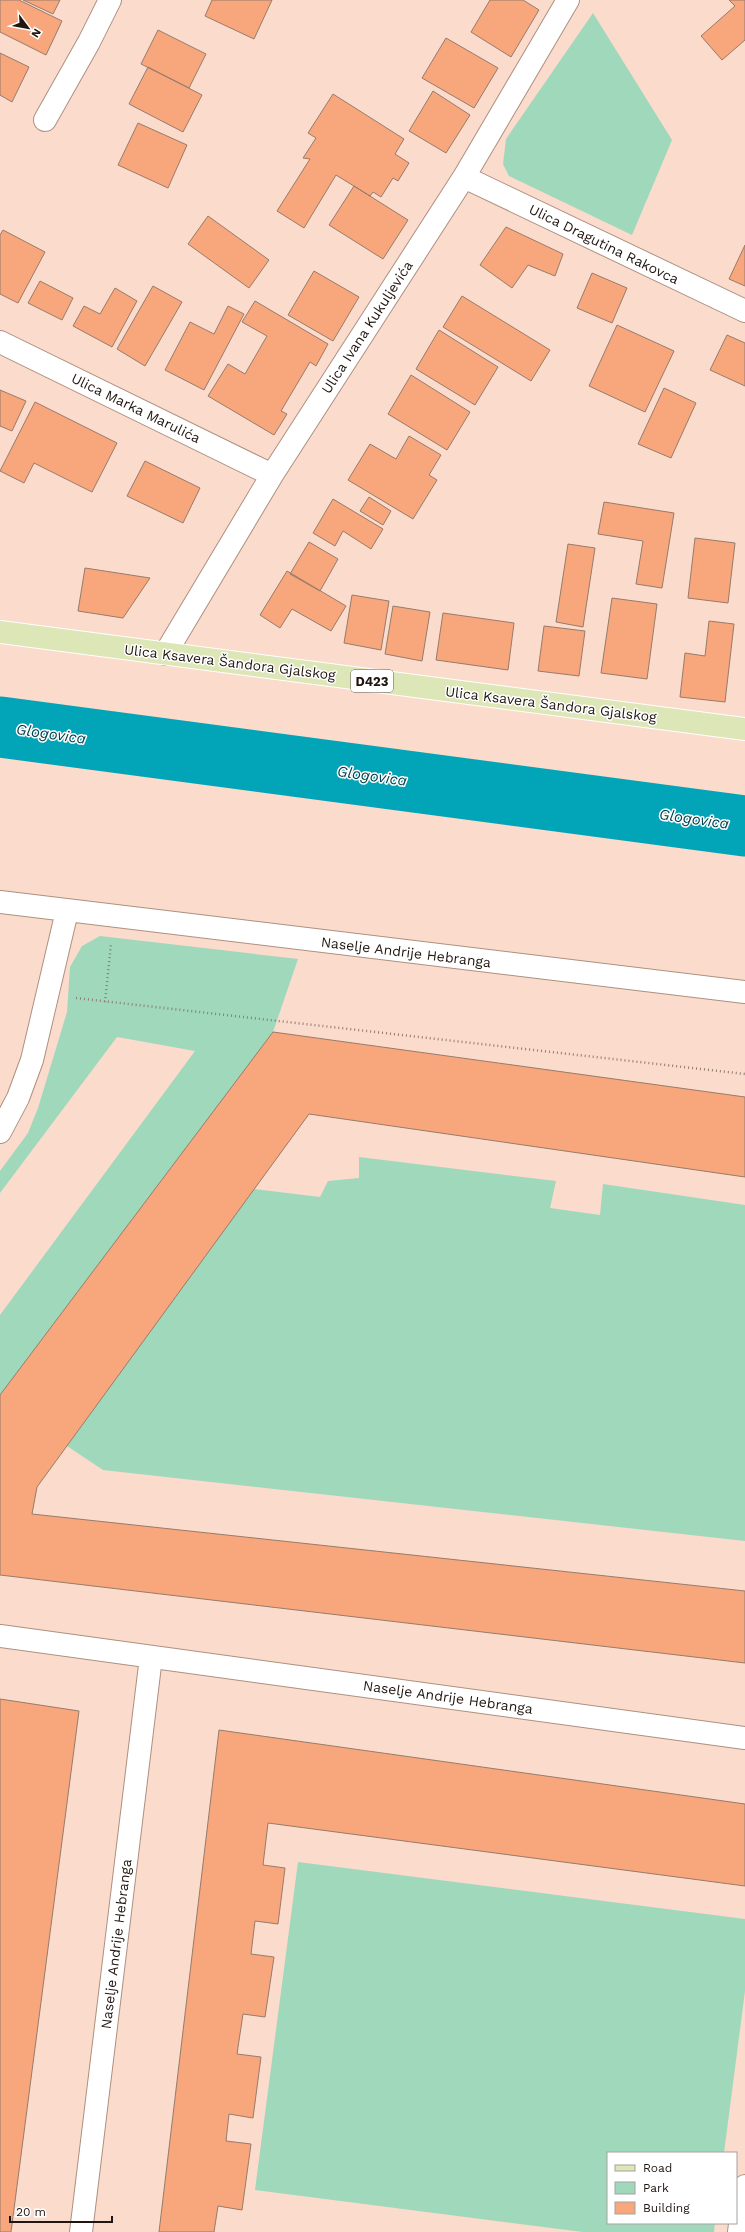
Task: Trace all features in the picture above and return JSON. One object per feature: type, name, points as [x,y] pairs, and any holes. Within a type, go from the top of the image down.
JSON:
[{"type":"main road","name":"Ulica Ksavera Šandora Gjalskog","points":[[0,632],[745,729]]},
{"type":"street","points":[[45,120],[89,42],[110,0]]},
{"type":"street","name":"Ulica Ivana Kukuljevića","points":[[165,654],[272,475],[464,177],[568,0]]},
{"type":"street","name":"Ulica Dragutina Rakovca","points":[[464,177],[745,311]]},
{"type":"street","name":"Ulica Marka Marulića","points":[[0,342],[272,475]]},
{"type":"street","name":"Naselje Andrije Hebranga","points":[[0,902],[114,917],[745,992]]},
{"type":"street","points":[[0,1132],[18,1098],[32,1060],[67,911]]},
{"type":"street","name":"Naselje Andrije Hebranga","points":[[0,1636],[745,1738]]},
{"type":"street","name":"Naselje Andrije Hebranga","points":[[81,2232],[150,1657]]},
{"type":"street","points":[[739,2232],[745,2186]]},
{"type":"path","points":[[105,1002],[114,917]]},
{"type":"path","points":[[48,995],[745,1074]]},
{"type":"green space","points":[[593,13],[672,140],[632,235],[509,176],[503,164],[506,139]]},
{"type":"green space","points":[[100,936],[298,959],[273,1032],[0,1395],[0,1315],[195,1051],[117,1037],[0,1193],[0,1171],[28,1133],[38,1108],[67,1012],[70,967],[82,946]]},
{"type":"green space","points":[[359,1157],[556,1181],[550,1208],[600,1215],[603,1184],[745,1205],[745,1541],[103,1470],[67,1446],[254,1189],[320,1197],[328,1181],[359,1178]]},
{"type":"green space","points":[[298,1862],[745,1919],[745,1991],[724,2152],[607,2152],[607,2224],[715,2224],[714,2232],[583,2232],[255,2190]]},
{"type":"building","points":[[0,0],[19,0],[62,21],[46,55],[0,32]]},
{"type":"building","points":[[23,0],[60,0],[53,14]]},
{"type":"building","points":[[212,0],[272,0],[254,39],[205,16]]},
{"type":"building","points":[[490,0],[523,0],[539,10],[511,57],[471,32]]},
{"type":"building","points":[[729,0],[745,0],[745,40],[722,60],[701,36],[735,6]]},
{"type":"building","points":[[158,30],[206,54],[189,88],[141,64]]},
{"type":"building","points":[[446,38],[498,68],[474,108],[422,78]]},
{"type":"building","points":[[0,53],[29,67],[12,102],[0,95]]},
{"type":"building","points":[[148,67],[202,95],[183,132],[129,104]]},
{"type":"building","points":[[433,91],[470,115],[446,153],[409,131]]},
{"type":"building","points":[[333,94],[404,139],[395,154],[409,163],[398,181],[393,178],[381,197],[373,192],[370,196],[336,175],[304,228],[277,211],[310,159],[303,158],[316,138],[308,133]]},
{"type":"building","points":[[138,123],[187,145],[168,188],[118,165]]},
{"type":"building","points":[[354,186],[408,220],[383,259],[329,225]]},
{"type":"building","points":[[208,216],[269,260],[249,288],[188,244]]},
{"type":"building","points":[[506,227],[563,254],[555,276],[528,265],[512,288],[480,265]]},
{"type":"building","points":[[3,230],[45,252],[18,303],[0,294],[0,235]]},
{"type":"building","points":[[745,245],[745,286],[729,279]]},
{"type":"building","points":[[314,271],[359,297],[333,341],[288,315]]},
{"type":"building","points":[[592,273],[627,288],[612,323],[577,308]]},
{"type":"building","points":[[40,281],[73,298],[62,320],[28,303]]},
{"type":"building","points":[[153,286],[182,302],[145,366],[117,349]]},
{"type":"building","points":[[115,288],[137,301],[112,347],[73,326],[84,306],[100,314]]},
{"type":"building","points":[[462,296],[550,350],[531,381],[443,327]]},
{"type":"building","points":[[255,301],[328,344],[316,366],[310,362],[281,411],[287,414],[274,435],[208,396],[228,364],[245,374],[267,336],[242,322]]},
{"type":"building","points":[[228,306],[244,314],[204,390],[165,370],[190,322],[214,334]]},
{"type":"building","points":[[617,325],[674,351],[645,412],[589,386]]},
{"type":"building","points":[[439,330],[498,367],[475,405],[416,369]]},
{"type":"building","points":[[727,335],[745,343],[745,386],[710,370]]},
{"type":"building","points":[[411,375],[470,412],[447,450],[388,414]]},
{"type":"building","points":[[664,388],[696,403],[671,458],[638,444]]},
{"type":"building","points":[[0,390],[26,401],[12,431],[0,426]]},
{"type":"building","points":[[35,402],[117,443],[92,492],[34,463],[24,483],[0,471]]},
{"type":"building","points":[[409,436],[441,455],[429,475],[437,480],[413,519],[348,480],[370,444],[396,459]]},
{"type":"building","points":[[145,461],[200,488],[183,523],[127,496]]},
{"type":"building","points":[[369,497],[391,511],[383,525],[360,511]]},
{"type":"building","points":[[333,499],[383,529],[371,549],[343,531],[335,546],[313,533]]},
{"type":"building","points":[[604,502],[674,513],[662,588],[636,584],[643,541],[598,534]]},
{"type":"building","points":[[695,538],[735,543],[728,603],[688,598]]},
{"type":"building","points":[[309,542],[338,559],[320,591],[290,574]]},
{"type":"building","points":[[568,544],[595,548],[583,627],[556,622]]},
{"type":"building","points":[[85,568],[150,578],[123,618],[78,611]]},
{"type":"building","points":[[287,571],[346,606],[331,631],[292,609],[280,628],[260,615]]},
{"type":"building","points":[[352,595],[389,601],[381,650],[344,643]]},
{"type":"building","points":[[612,598],[657,604],[647,679],[601,673]]},
{"type":"building","points":[[393,606],[430,612],[422,661],[385,654]]},
{"type":"building","points":[[443,613],[514,623],[508,670],[436,660]]},
{"type":"building","points":[[709,621],[734,624],[725,702],[680,697],[685,653],[705,656]]},
{"type":"building","points":[[544,626],[585,631],[579,676],[538,671]]},
{"type":"building","points":[[273,1032],[745,1097],[745,1177],[309,1114],[37,1487],[32,1514],[745,1591],[745,1663],[0,1575],[0,1395]]},
{"type":"building","points":[[0,1699],[79,1711],[11,2232],[0,2232]]},
{"type":"building","points":[[219,1730],[745,1804],[745,1886],[268,1823],[263,1865],[285,1868],[278,1924],[255,1921],[251,1954],[274,1957],[265,2017],[243,2014],[237,2054],[261,2057],[253,2118],[229,2114],[226,2141],[251,2144],[242,2210],[218,2206],[214,2232],[159,2232]]},
{"type":"waterway","name":"Glogovica","points":[[0,727],[745,826]]}]
